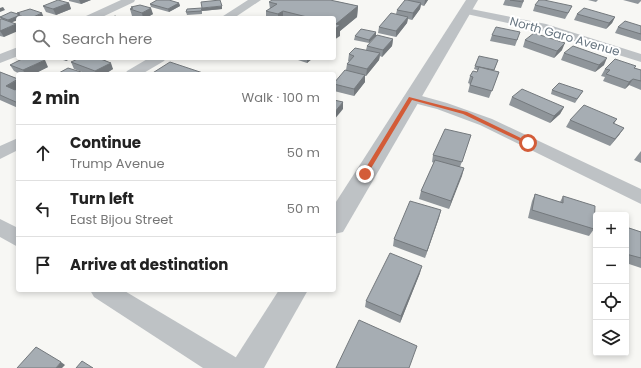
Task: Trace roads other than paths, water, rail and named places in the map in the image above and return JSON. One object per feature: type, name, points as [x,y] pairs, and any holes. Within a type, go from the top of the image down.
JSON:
[{"type":"street","points":[[94,16],[130,0]]},
{"type":"street","points":[[229,16],[251,1]]},
{"type":"street","points":[[336,221],[469,6]]},
{"type":"street","name":"North Garo Avenue","points":[[469,6],[641,58]]},
{"type":"street","points":[[0,60],[16,52]]},
{"type":"street","points":[[135,72],[156,60]]},
{"type":"street","points":[[411,98],[472,116],[641,197]]},
{"type":"street","points":[[0,154],[16,144]]},
{"type":"street","points":[[0,227],[16,237]]},
{"type":"street","points":[[105,292],[228,368]]},
{"type":"street","points":[[247,368],[293,292]]}]
